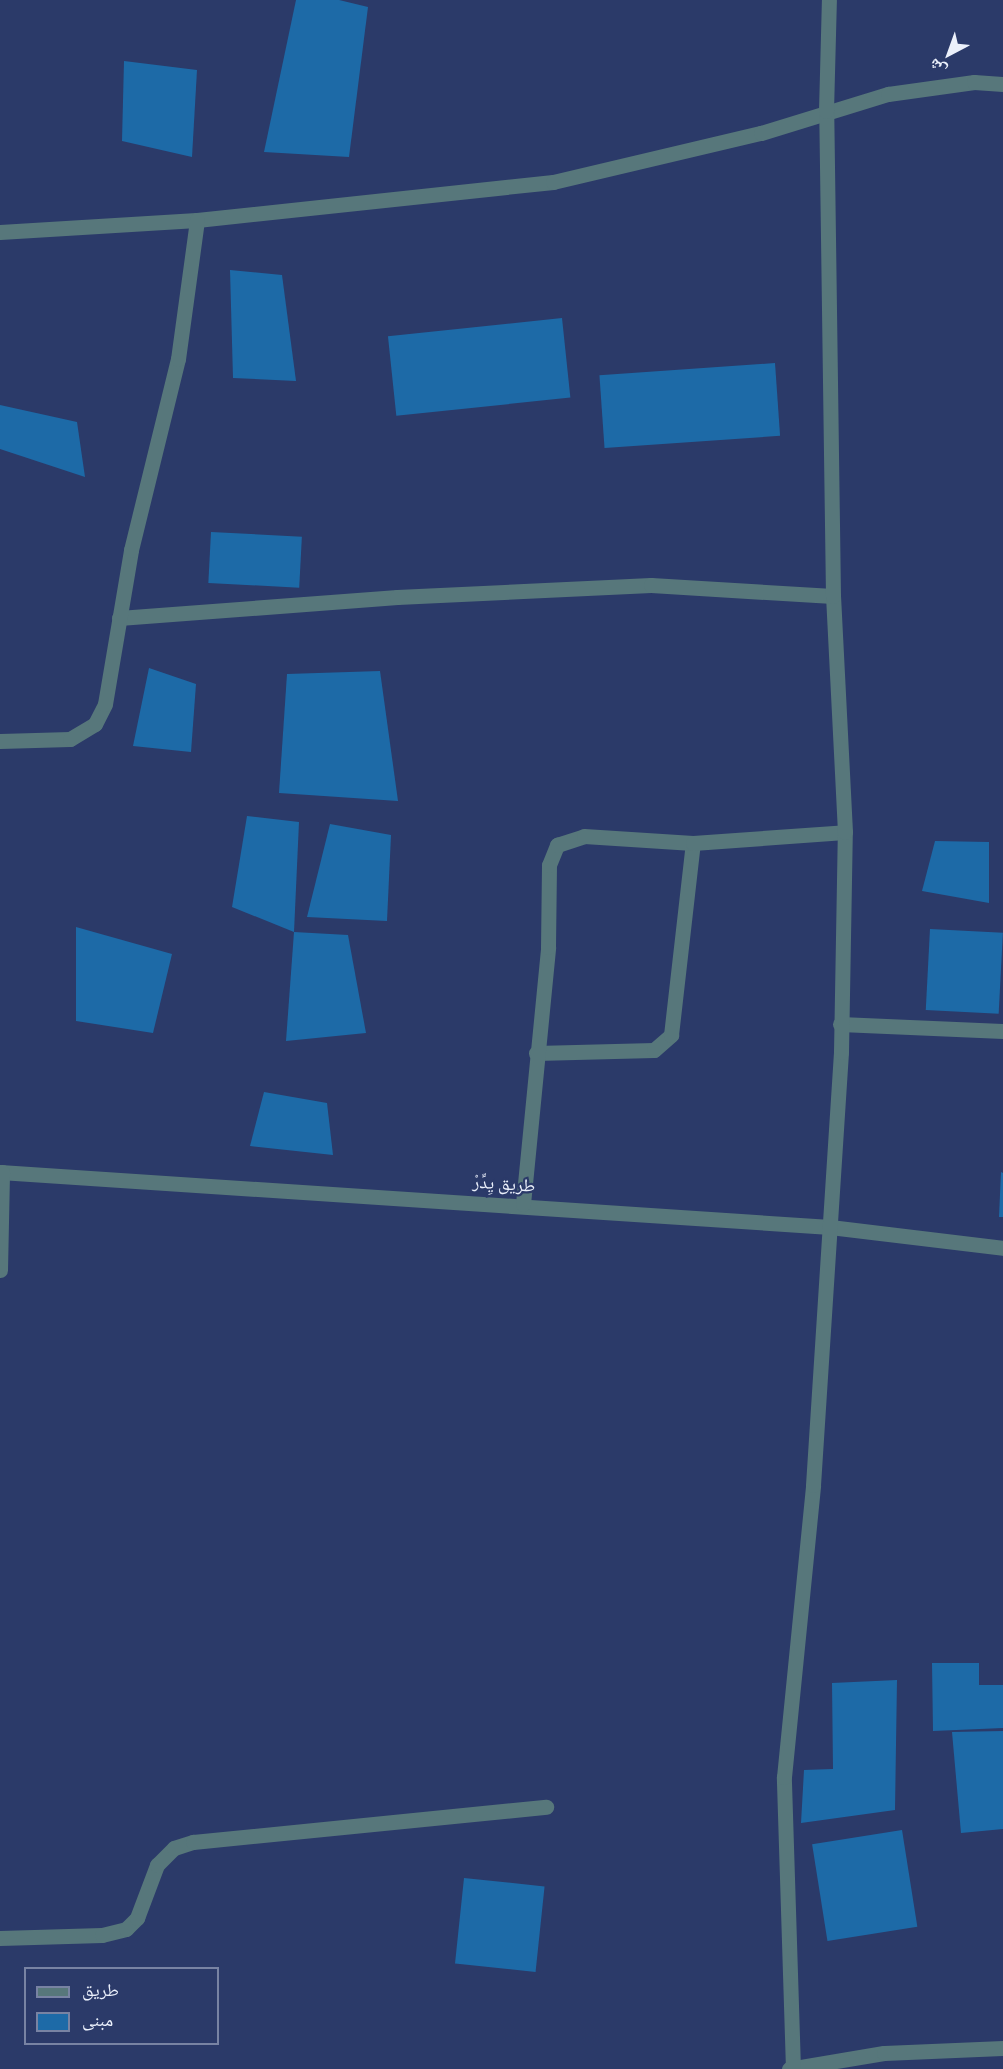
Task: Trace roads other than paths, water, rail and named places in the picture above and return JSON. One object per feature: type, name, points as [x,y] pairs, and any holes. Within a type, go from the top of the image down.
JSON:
[{"type":"street","points":[[829,0],[826,111],[833,596],[845,832],[840,1024],[830,1227],[784,1777],[792,2069],[884,2053],[1003,2048]]},
{"type":"street","points":[[0,232],[197,220],[553,182],[623,169],[888,94],[974,82],[1003,84]]},
{"type":"street","points":[[0,741],[70,739],[95,724],[105,704],[119,618],[178,359],[197,220]]},
{"type":"street","points":[[119,618],[420,595],[651,585],[833,596]]},
{"type":"street","points":[[523,1204],[549,865],[557,845],[584,836],[693,843],[845,832]]},
{"type":"street","points":[[536,1053],[654,1050],[671,1035],[693,843]]},
{"type":"street","points":[[840,1024],[1003,1031]]},
{"type":"street","points":[[0,1270],[1,1172]]},
{"type":"street","name":"طريق يِدِّرْ","points":[[1,1172],[523,1204],[830,1227],[1003,1248]]},
{"type":"street","points":[[0,1938],[102,1935],[126,1929],[137,1918],[157,1865],[174,1848],[193,1842],[546,1807]]}]
